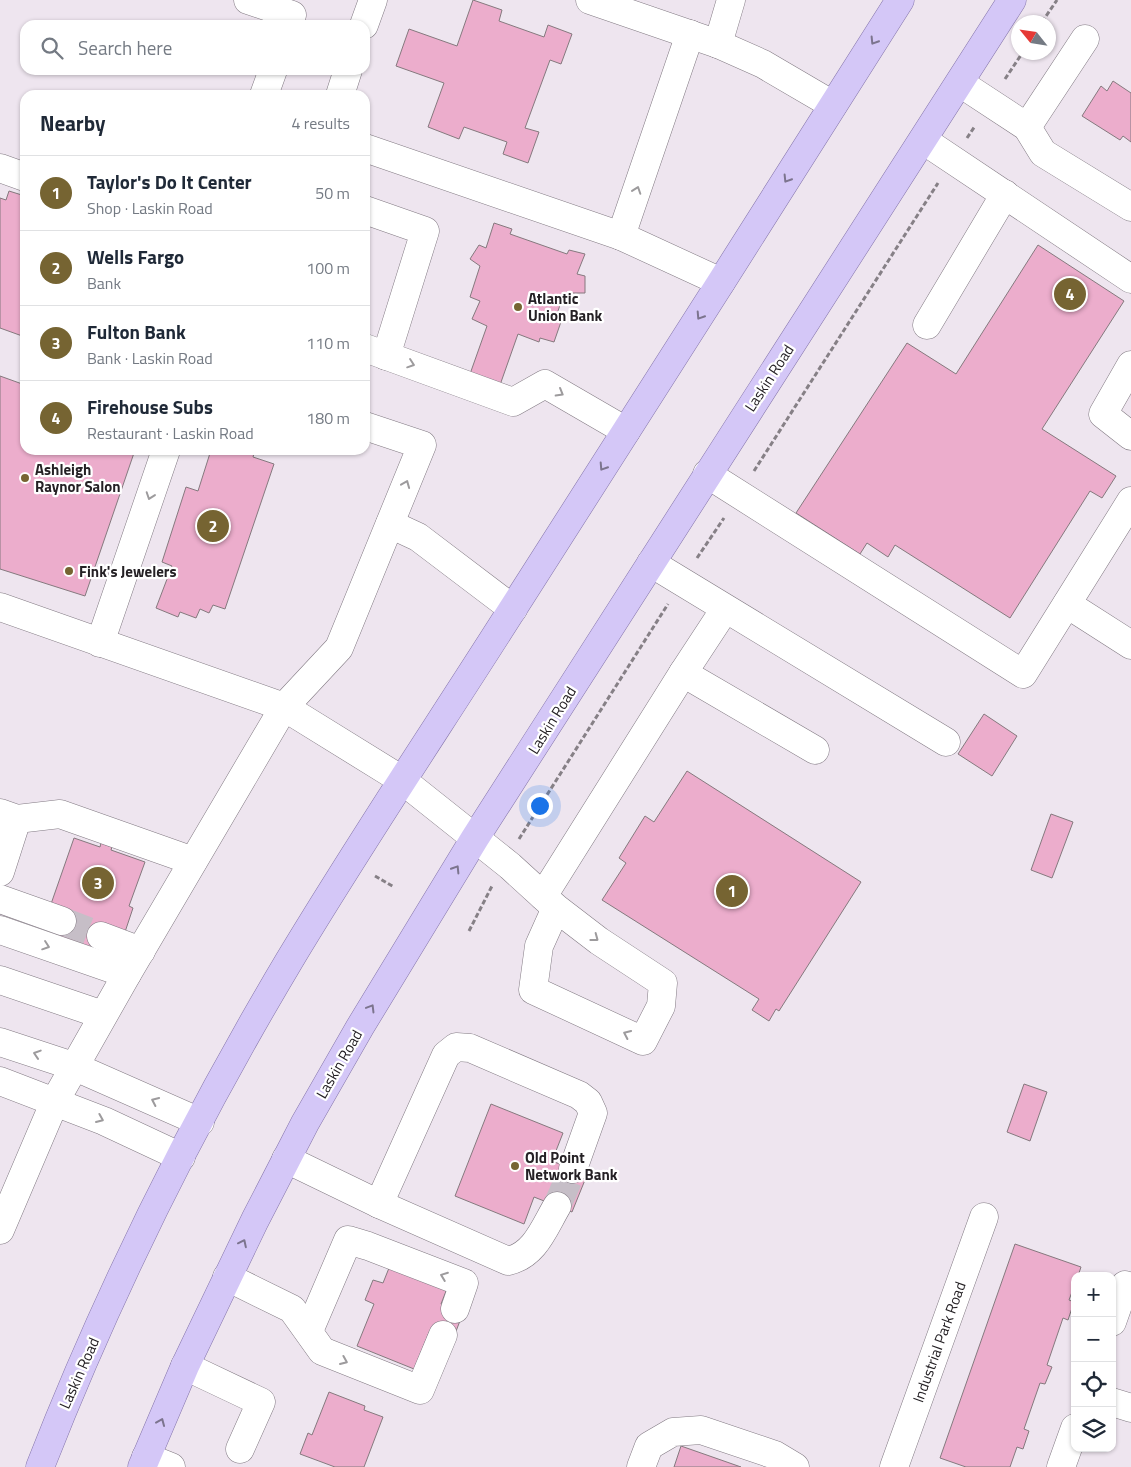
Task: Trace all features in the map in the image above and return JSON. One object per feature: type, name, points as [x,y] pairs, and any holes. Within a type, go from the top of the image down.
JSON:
[{"type":"main road","name":"Laskin Road","points":[[40,1467],[110,1303],[181,1157],[288,963],[402,780],[900,0]]},
{"type":"main road","name":"Laskin Road","points":[[144,1462],[184,1366],[227,1277],[286,1159],[360,1026],[475,838],[538,743],[707,474],[1012,0]]},
{"type":"street","points":[[248,0],[292,13]]},
{"type":"street","points":[[366,20],[372,0]]},
{"type":"street","points":[[590,0],[718,44],[763,64],[833,105]]},
{"type":"street","points":[[718,44],[731,0]]},
{"type":"street","points":[[621,236],[690,34]]},
{"type":"street","points":[[1027,127],[1085,39]]},
{"type":"street","points":[[266,90],[271,75]]},
{"type":"street","points":[[342,90],[346,75]]},
{"type":"street","points":[[960,83],[1027,127],[1043,153],[1131,207]]},
{"type":"street","points":[[923,140],[1131,279]]},
{"type":"street","points":[[370,150],[621,236],[721,282]]},
{"type":"street","points":[[0,168],[20,175]]},
{"type":"street","points":[[927,325],[1005,194]]},
{"type":"street","points":[[370,212],[426,231],[376,352],[513,402],[545,384],[626,431]]},
{"type":"street","points":[[1131,365],[1103,414],[1131,436]]},
{"type":"street","points":[[0,1230],[55,1100],[73,1066],[284,707],[339,648],[422,445],[370,428]]},
{"type":"street","points":[[100,643],[164,455]]},
{"type":"street","points":[[707,474],[1023,674],[1131,501]]},
{"type":"street","points":[[390,524],[418,537],[513,608]]},
{"type":"street","points":[[651,563],[946,742]]},
{"type":"street","points":[[1067,604],[1131,645]]},
{"type":"street","points":[[0,607],[284,707],[402,780],[475,838],[549,902],[599,941],[663,983],[661,1006],[643,1041],[533,990],[539,946],[549,902],[683,673],[725,609]]},
{"type":"street","points":[[683,673],[815,750]]},
{"type":"street","points":[[0,872],[9,816],[60,814],[193,861]]},
{"type":"street","points":[[0,899],[62,921]]},
{"type":"street","points":[[0,930],[134,962]]},
{"type":"street","points":[[101,936],[134,962]]},
{"type":"street","points":[[0,980],[103,1015]]},
{"type":"street","points":[[0,1042],[73,1066],[200,1122]]},
{"type":"street","points":[[379,1204],[446,1055],[456,1047],[470,1048],[579,1095],[588,1102],[593,1113],[573,1169]]},
{"type":"street","points":[[0,1081],[55,1100],[181,1157]]},
{"type":"street","points":[[286,1159],[379,1204],[508,1261],[522,1258],[534,1246],[557,1206]]},
{"type":"street","name":"Industrial Park Road","points":[[894,1467],[984,1217]]},
{"type":"street","points":[[309,1331],[348,1240],[464,1283],[455,1309]]},
{"type":"street","points":[[227,1277],[292,1309],[322,1351],[420,1390],[444,1335]]},
{"type":"street","points":[[1114,1317],[1125,1285]]},
{"type":"street","points":[[184,1366],[261,1402],[240,1449]]},
{"type":"street","points":[[1116,1403],[1131,1408]]},
{"type":"street","points":[[641,1467],[649,1446],[673,1432],[700,1430],[774,1455],[795,1467]]},
{"type":"street","points":[[1061,1467],[1071,1439]]},
{"type":"street","points":[[144,1462],[171,1467]]},
{"type":"path","points":[[1047,15],[1057,0]]},
{"type":"path","points":[[374,876],[394,887]]},
{"type":"building","points":[[473,0],[502,10],[499,21],[544,37],[548,25],[572,34],[561,64],[550,60],[525,128],[539,132],[528,163],[503,154],[507,142],[464,127],[459,139],[428,127],[444,83],[396,66],[409,29],[457,46]]},
{"type":"building","points":[[1113,81],[1131,93],[1131,142],[1123,136],[1120,140],[1082,116],[1101,86],[1107,91]]},
{"type":"building","points":[[9,191],[20,194],[20,335],[0,328],[0,198],[6,200]]},
{"type":"building","name":"Atlantic Union Bank","points":[[494,223],[512,229],[510,234],[567,254],[569,250],[585,254],[577,274],[585,276],[585,293],[564,293],[557,314],[563,316],[554,342],[540,338],[539,342],[518,334],[500,385],[470,374],[487,326],[472,319],[480,301],[470,297],[480,266],[470,259],[479,245],[486,248]]},
{"type":"building","points":[[1038,245],[1124,301],[1042,429],[1116,476],[1102,498],[1090,491],[1010,618],[895,545],[888,557],[867,543],[860,554],[796,513],[907,343],[956,374]]},
{"type":"building","points":[[0,376],[20,383],[20,455],[133,455],[85,596],[0,569]]},
{"type":"building","points":[[209,455],[254,455],[253,457],[274,464],[225,609],[213,605],[209,613],[200,609],[196,618],[180,612],[178,617],[156,608],[172,566],[162,562],[186,487],[198,491]]},
{"type":"building","points":[[984,714],[1017,736],[992,776],[958,754]]},
{"type":"building","points":[[687,771],[861,882],[779,1011],[776,1009],[769,1021],[752,1010],[759,999],[602,900],[626,863],[619,858],[645,816],[654,822]]},
{"type":"building","points":[[1051,814],[1073,822],[1052,878],[1031,870]]},
{"type":"building","points":[[74,838],[100,847],[101,843],[112,847],[111,850],[145,862],[129,906],[133,908],[125,932],[95,952],[55,939],[65,909],[51,904]]},
{"type":"building","points":[[1024,1084],[1047,1092],[1030,1141],[1007,1132]]},
{"type":"building","name":"Old Point Network Bank","points":[[491,1104],[563,1133],[552,1161],[587,1175],[572,1212],[534,1197],[524,1224],[455,1196]]},
{"type":"building","points":[[1015,1244],[1081,1267],[1079,1272],[1071,1272],[1071,1295],[1069,1300],[1071,1301],[1071,1311],[1068,1320],[1063,1318],[1047,1365],[1052,1367],[1045,1384],[1040,1383],[1024,1429],[1029,1431],[1023,1449],[1017,1447],[1010,1467],[966,1467],[940,1458]]},
{"type":"building","points":[[391,1263],[448,1286],[441,1304],[463,1313],[453,1339],[430,1330],[414,1369],[357,1346],[374,1304],[365,1300],[373,1280],[383,1283]]},
{"type":"building","points":[[329,1392],[365,1406],[364,1410],[383,1417],[364,1467],[335,1467],[300,1454],[308,1433],[312,1435]]},
{"type":"building","points":[[681,1446],[741,1467],[674,1467]]},
{"type":"tunnel","points":[[62,921],[101,936]]},
{"type":"tunnel","points":[[557,1206],[573,1169]]},
{"type":"place","name":"Firehouse Subs","points":[[1070,294]]},
{"type":"place","name":"Atlantic Union Bank","points":[[518,307]]},
{"type":"place","name":"Ashleigh Raynor Salon","points":[[25,478]]},
{"type":"place","name":"Wells Fargo","points":[[213,526]]},
{"type":"place","name":"Fink's Jewelers","points":[[69,571]]},
{"type":"place","name":"Fulton Bank","points":[[98,883]]},
{"type":"place","name":"Taylor's Do It Center","points":[[732,891]]},
{"type":"place","name":"Old Point Network Bank","points":[[515,1166]]}]
